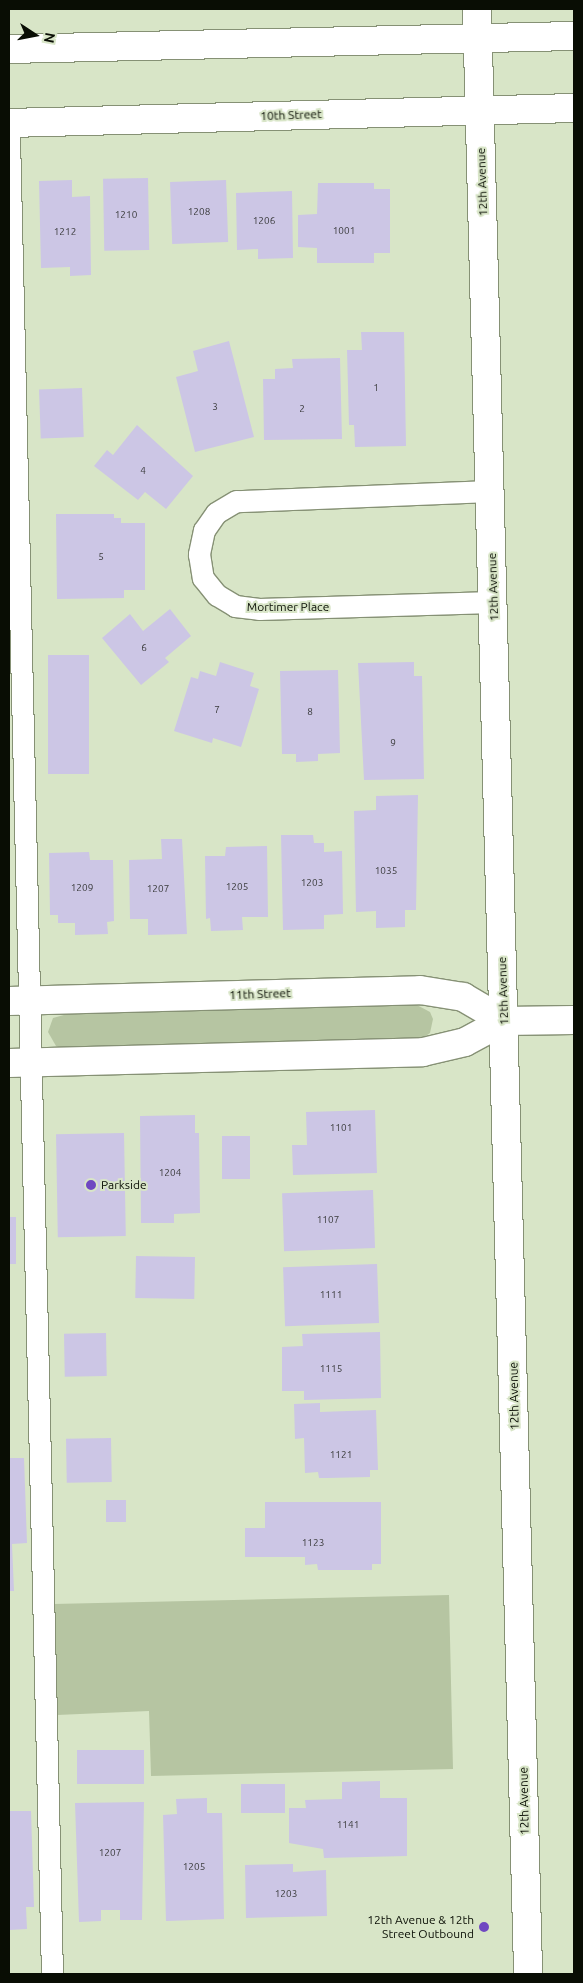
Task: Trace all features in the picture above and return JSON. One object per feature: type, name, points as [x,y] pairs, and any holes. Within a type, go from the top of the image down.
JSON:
[{"type":"street","name":"12th Avenue","points":[[477,9],[528,1974]]},
{"type":"street","points":[[9,50],[574,36]]},
{"type":"street","name":"10th Street","points":[[9,123],[574,108]]},
{"type":"street","name":"11th Street","points":[[18,1000],[420,990],[463,998],[504,1021]]},
{"type":"street","points":[[19,1063],[423,1052],[465,1042],[504,1021],[574,1020]]},
{"type":"lane","points":[[9,137],[19,1063],[52,1974]]},
{"type":"lane","name":"Mortimer Place","points":[[490,491],[236,501],[212,518],[204,530],[198,554],[203,578],[216,595],[235,606],[259,609],[493,602]]},
{"type":"green space","points":[[415,1004],[430,1012],[433,1019],[430,1033],[418,1041],[64,1049],[56,1046],[48,1032],[53,1018],[71,1013]]},
{"type":"green space","points":[[449,1595],[453,1769],[151,1776],[149,1711],[57,1715],[53,1604]]},
{"type":"building","points":[[148,178],[149,250],[104,251],[103,179]]},
{"type":"building","points":[[72,180],[72,197],[90,196],[91,275],[70,276],[70,267],[41,268],[39,181]]},
{"type":"building","points":[[226,180],[228,242],[172,244],[170,182]]},
{"type":"building","points":[[318,183],[374,183],[374,189],[390,189],[390,253],[374,253],[374,263],[317,263],[317,248],[298,247],[298,215],[317,214]]},
{"type":"building","points":[[292,191],[293,258],[258,259],[258,249],[237,250],[236,193]]},
{"type":"building","points":[[361,332],[404,332],[406,446],[355,447],[354,425],[349,425],[347,350],[362,350]]},
{"type":"building","points":[[229,341],[254,437],[195,452],[176,377],[198,371],[193,351]]},
{"type":"building","points":[[340,358],[342,439],[264,440],[263,379],[275,379],[275,369],[293,368],[292,359]]},
{"type":"building","points":[[82,388],[84,437],[41,438],[39,390]]},
{"type":"building","points":[[137,425],[193,476],[166,509],[145,492],[138,500],[94,466],[107,450],[113,455]]},
{"type":"building","points":[[56,514],[114,514],[114,518],[121,518],[121,523],[145,523],[145,590],[124,590],[124,598],[57,599]]},
{"type":"building","points":[[170,609],[191,636],[165,658],[169,662],[141,685],[102,638],[130,614],[143,631]]},
{"type":"building","points":[[48,655],[89,655],[89,774],[48,774]]},
{"type":"building","points":[[220,662],[254,673],[250,686],[259,689],[241,747],[213,738],[212,743],[174,731],[191,677],[198,679],[200,671],[216,676]]},
{"type":"building","points":[[414,662],[414,676],[422,676],[424,779],[364,780],[358,663]]},
{"type":"building","points":[[338,670],[340,753],[318,754],[318,761],[296,762],[296,754],[282,754],[280,671]]},
{"type":"building","points":[[418,795],[416,910],[405,910],[405,927],[376,928],[376,911],[356,912],[354,811],[376,810],[376,796]]},
{"type":"building","points":[[281,835],[313,835],[314,843],[324,843],[324,852],[342,851],[343,914],[324,915],[324,929],[283,930]]},
{"type":"building","points":[[161,839],[182,839],[187,934],[148,935],[148,919],[130,919],[129,860],[162,859]]},
{"type":"building","points":[[267,846],[268,917],[242,917],[243,930],[211,931],[210,918],[206,919],[205,856],[225,856],[226,847]]},
{"type":"building","points":[[89,852],[90,860],[113,860],[114,921],[107,922],[108,934],[75,935],[75,923],[58,923],[58,915],[50,915],[49,853]]},
{"type":"building","points":[[375,1110],[377,1173],[293,1175],[292,1145],[307,1145],[306,1112]]},
{"type":"building","points":[[195,1115],[195,1133],[199,1133],[200,1213],[174,1214],[174,1223],[141,1223],[140,1116]]},
{"type":"building","name":"Parkside","points":[[124,1133],[126,1236],[58,1237],[56,1134]]},
{"type":"building","points":[[222,1136],[250,1136],[250,1179],[222,1179]]},
{"type":"building","points":[[373,1190],[375,1248],[284,1251],[282,1193]]},
{"type":"building","points":[[9,1217],[16,1217],[16,1264],[9,1264]]},
{"type":"building","points":[[136,1256],[195,1257],[194,1299],[135,1298]]},
{"type":"building","points":[[377,1264],[379,1323],[285,1326],[283,1267]]},
{"type":"building","points":[[380,1332],[381,1398],[304,1400],[304,1391],[282,1391],[282,1347],[303,1346],[302,1334]]},
{"type":"building","points":[[106,1333],[107,1376],[65,1377],[64,1334]]},
{"type":"building","points":[[320,1403],[320,1412],[376,1410],[378,1470],[370,1470],[370,1477],[319,1478],[318,1472],[305,1473],[304,1438],[295,1439],[294,1404]]},
{"type":"building","points":[[111,1438],[112,1482],[67,1483],[66,1439]]},
{"type":"building","points":[[9,1458],[24,1458],[27,1543],[12,1544],[14,1591],[9,1591]]},
{"type":"building","points":[[106,1500],[126,1500],[126,1522],[106,1522]]},
{"type":"building","points":[[265,1502],[381,1502],[381,1564],[372,1564],[372,1570],[318,1570],[317,1564],[305,1565],[305,1557],[245,1557],[245,1528],[265,1528]]},
{"type":"building","points":[[77,1750],[144,1750],[144,1784],[77,1784]]},
{"type":"building","points":[[380,1781],[380,1798],[407,1798],[407,1856],[324,1858],[323,1849],[289,1843],[289,1808],[306,1808],[305,1800],[342,1799],[342,1782]]},
{"type":"building","points":[[241,1784],[285,1784],[285,1813],[241,1813]]},
{"type":"building","points":[[207,1798],[207,1813],[222,1813],[224,1919],[166,1921],[163,1815],[177,1814],[176,1799]]},
{"type":"building","points":[[144,1802],[142,1920],[120,1920],[120,1910],[101,1910],[101,1921],[79,1922],[75,1803]]},
{"type":"building","points":[[9,1811],[31,1811],[34,1907],[26,1907],[27,1929],[9,1930]]},
{"type":"building","points":[[293,1864],[293,1872],[326,1870],[327,1916],[246,1918],[245,1865]]},
{"type":"place","name":"Parkside","points":[[91,1185]]},
{"type":"place","name":"12th Avenue & 12th Street Outbound","points":[[484,1927]]}]
